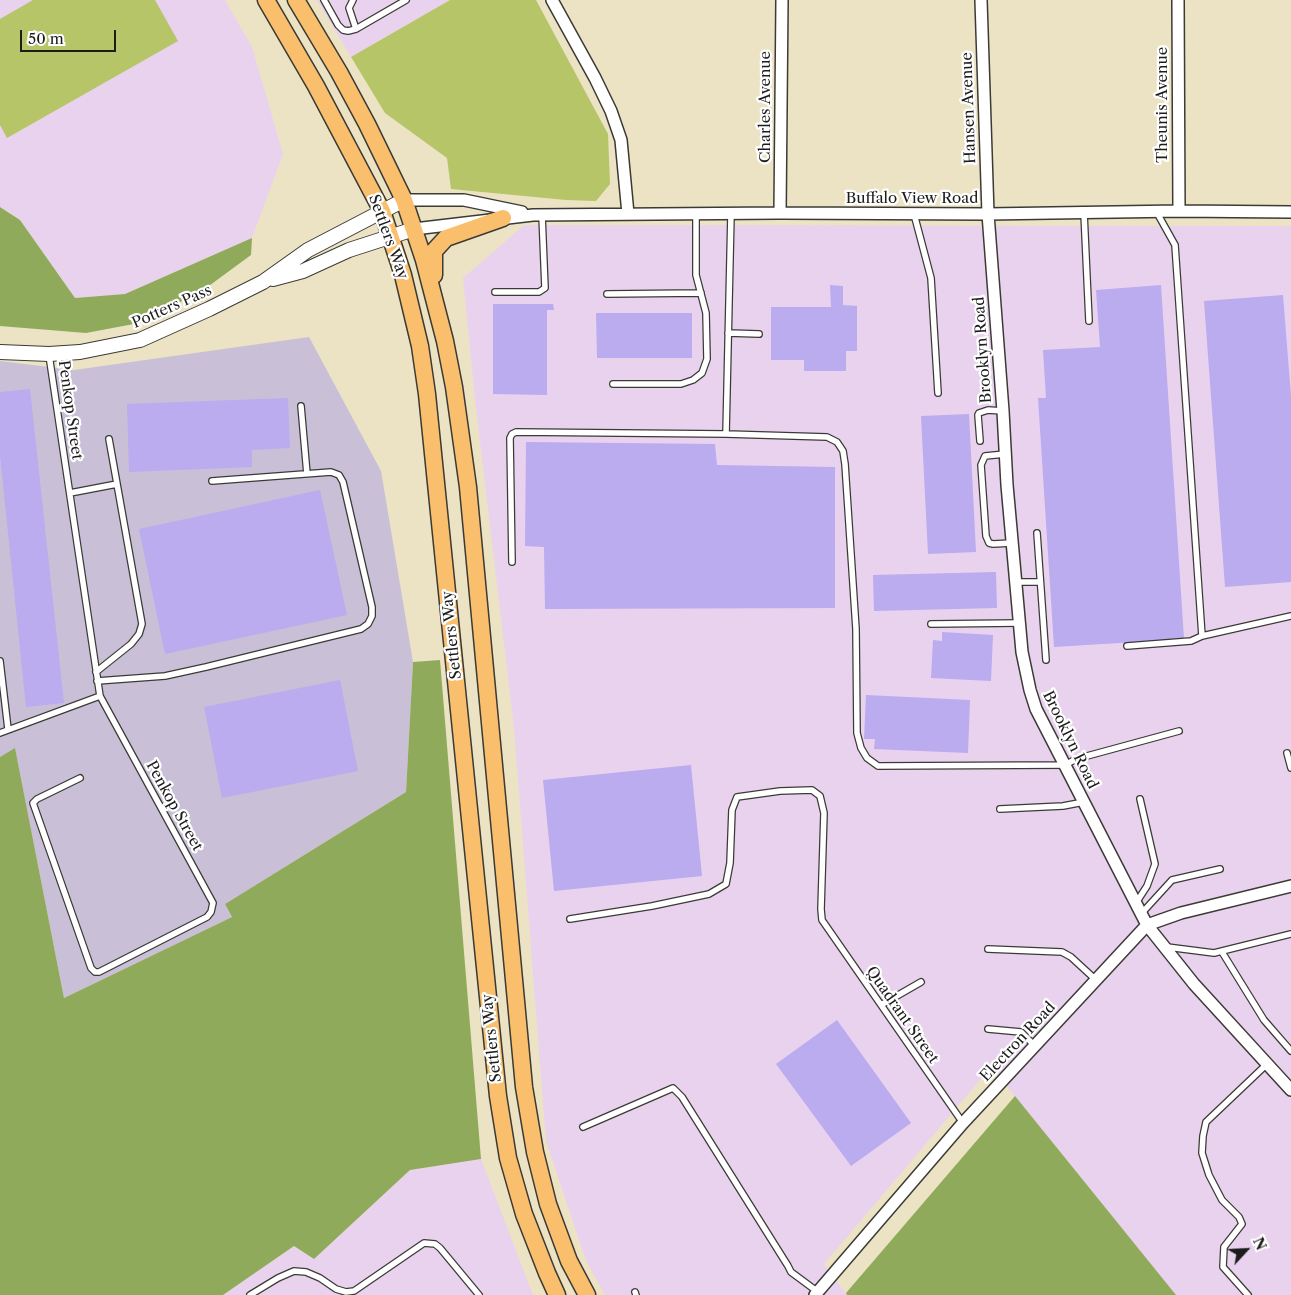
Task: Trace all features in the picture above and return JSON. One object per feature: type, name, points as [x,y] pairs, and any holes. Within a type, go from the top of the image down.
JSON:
[{"type":"main road","name":"Settlers Way","points":[[266,0],[316,86],[382,211],[403,274],[420,346],[427,394],[500,1105],[508,1158],[524,1214],[547,1273],[558,1295]]},
{"type":"main road","name":"Settlers Way","points":[[296,0],[358,107],[404,200],[414,229],[445,341],[454,387],[468,487],[524,1087],[535,1152],[548,1204],[570,1261],[587,1295]]},
{"type":"main road","points":[[445,341],[433,269],[434,251],[446,238],[503,218]]},
{"type":"street","points":[[552,0],[611,111],[621,140],[628,214]]},
{"type":"street","name":"Charles Avenue","points":[[780,213],[782,0]]},
{"type":"street","name":"Hansen Avenue","points":[[981,0],[988,214]]},
{"type":"street","name":"Theunis Avenue","points":[[1178,0],[1179,210]]},
{"type":"street","name":"Potters Pass","points":[[0,352],[49,354],[80,352],[140,340],[201,313],[263,282],[308,250],[404,200]]},
{"type":"street","name":"Buffalo View Road","points":[[404,200],[464,200],[538,215]]},
{"type":"street","name":"Buffalo View Road","points":[[414,229],[538,215],[988,214],[1179,210],[1291,212]]},
{"type":"street","name":"Brooklyn Road","points":[[988,214],[1019,623],[1022,652],[1036,709],[1147,925],[1194,984],[1266,1065],[1291,1090]]},
{"type":"street","name":"Potters Pass","points":[[263,282],[303,271],[349,250],[414,229]]},
{"type":"street","name":"Electron Road","points":[[817,1293],[963,1123],[1147,925],[1181,913],[1291,886]]},
{"type":"lane","points":[[324,0],[342,30],[348,31],[356,29],[406,0]]},
{"type":"lane","points":[[353,0],[349,8],[356,29]]},
{"type":"lane","points":[[1156,211],[1175,245],[1202,636]]},
{"type":"lane","points":[[1084,212],[1089,321]]},
{"type":"lane","points":[[613,384],[681,384],[693,380],[702,373],[707,359],[706,313],[696,275],[696,214]]},
{"type":"lane","points":[[726,434],[731,214]]},
{"type":"lane","points":[[914,214],[931,278],[938,393]]},
{"type":"lane","points":[[495,292],[539,292],[546,288],[538,215]]},
{"type":"lane","points":[[607,294],[701,293]]},
{"type":"lane","points":[[728,333],[759,334]]},
{"type":"lane","name":"Penkop Street","points":[[49,354],[100,696],[213,903],[211,912],[207,917],[99,972],[95,972],[91,968],[33,803],[37,799],[80,778]]},
{"type":"lane","points":[[301,406],[307,474]]},
{"type":"lane","points":[[980,441],[978,416],[980,413],[988,410],[1003,411]]},
{"type":"lane","points":[[512,562],[510,438],[516,432],[828,437],[837,442],[843,451],[846,464],[856,629],[856,733],[867,758],[878,766],[1065,765],[1076,759],[1179,731]]},
{"type":"lane","points":[[96,672],[131,644],[139,634],[142,624],[109,439]]},
{"type":"lane","points":[[1005,454],[985,456],[981,465],[986,536],[989,543],[1012,544]]},
{"type":"lane","points":[[98,682],[165,676],[361,629],[368,624],[372,616],[372,607],[343,482],[338,475],[331,472],[212,481]]},
{"type":"lane","points":[[70,493],[117,484]]},
{"type":"lane","points":[[1037,533],[1046,660]]},
{"type":"lane","points":[[1016,582],[1040,582]]},
{"type":"lane","points":[[1127,646],[1191,641],[1202,636],[1291,616]]},
{"type":"lane","points":[[931,624],[1019,623]]},
{"type":"lane","points":[[0,661],[8,729]]},
{"type":"lane","points":[[0,733],[100,696]]},
{"type":"lane","points":[[1287,753],[1291,768]]},
{"type":"lane","name":"Quadrant Street","points":[[570,920],[709,894],[726,884],[730,863],[732,810],[737,797],[780,791],[812,790],[820,796],[824,813],[820,909],[822,920],[963,1123]]},
{"type":"lane","points":[[1136,903],[1147,886],[1155,864],[1140,799]]},
{"type":"lane","points":[[1000,809],[1062,806],[1084,802]]},
{"type":"lane","points":[[1142,914],[1172,880],[1220,869]]},
{"type":"lane","points":[[1165,947],[1214,954],[1291,934]]},
{"type":"lane","points":[[988,949],[1062,952],[1071,957],[1096,980]]},
{"type":"lane","points":[[1222,952],[1264,1020],[1291,1050]]},
{"type":"lane","points":[[881,1006],[921,982]]},
{"type":"lane","points":[[988,1030],[1021,1032],[1035,1046]]},
{"type":"lane","points":[[1248,1295],[1223,1267],[1224,1247],[1242,1224],[1239,1217],[1222,1200],[1209,1175],[1202,1153],[1203,1136],[1206,1122],[1266,1065]]},
{"type":"lane","points":[[583,1127],[673,1088],[682,1097],[791,1272],[817,1293]]},
{"type":"lane","points":[[250,1295],[278,1278],[294,1271],[306,1272],[320,1278],[336,1289],[346,1292],[354,1291],[424,1243],[435,1244],[440,1248],[479,1295]]},
{"type":"shaded area","points":[[0,0],[225,0],[252,47],[283,154],[252,238],[125,294],[75,298],[20,220],[0,207]]},
{"type":"shaded area","points":[[317,0],[450,0],[351,57]]},
{"type":"shaded area","points":[[524,225],[1291,226],[1291,1295],[1176,1295],[991,1067],[824,1264],[847,1295],[605,1295],[586,1261],[546,1141],[514,728],[475,399],[463,278]]},
{"type":"shaded area","points":[[309,337],[381,471],[413,662],[406,792],[225,904],[232,917],[64,998],[15,749],[0,757],[0,361],[74,370]]},
{"type":"shaded area","points":[[481,1159],[533,1295],[223,1295],[294,1246],[314,1259],[410,1170]]},
{"type":"green space","points":[[33,0],[155,0],[178,41],[7,138],[0,125],[0,19]]},
{"type":"green space","points":[[450,0],[536,0],[608,134],[610,184],[596,201],[451,189],[447,158],[385,113],[351,57]]},
{"type":"green space","points":[[0,207],[20,220],[75,298],[125,294],[252,238],[251,255],[202,291],[139,323],[86,333],[0,326]]},
{"type":"green space","points":[[440,660],[481,1159],[410,1170],[314,1259],[294,1246],[223,1295],[0,1295],[0,757],[15,748],[64,998],[232,917],[225,904],[406,792],[413,662]]},
{"type":"green space","points":[[1015,1096],[1176,1295],[847,1295],[846,1293]]},
{"type":"building","points":[[830,285],[843,286],[843,305],[857,306],[857,351],[846,351],[846,371],[804,371],[804,360],[771,360],[771,307],[831,307]]},
{"type":"building","points":[[1161,285],[1184,639],[1054,647],[1038,398],[1046,398],[1043,350],[1100,347],[1096,290]]},
{"type":"building","points":[[1283,295],[1291,396],[1291,582],[1225,587],[1204,301]]},
{"type":"building","points":[[493,304],[553,304],[554,310],[547,310],[547,395],[493,394]]},
{"type":"building","points":[[596,313],[692,313],[692,358],[597,358]]},
{"type":"building","points":[[30,389],[64,703],[26,707],[0,455],[0,392]]},
{"type":"building","points":[[288,398],[290,448],[252,450],[252,467],[129,472],[127,404]]},
{"type":"building","points":[[969,414],[976,552],[928,554],[921,416]]},
{"type":"building","points":[[526,442],[715,444],[717,465],[835,467],[835,608],[545,609],[544,547],[525,546]]},
{"type":"building","points":[[320,490],[347,615],[165,654],[139,529]]},
{"type":"building","points":[[996,572],[997,608],[874,611],[873,575]]},
{"type":"building","points":[[942,632],[993,635],[991,681],[931,678],[933,640],[942,641]]},
{"type":"building","points":[[340,680],[358,771],[222,798],[204,707]]},
{"type":"building","points":[[866,695],[970,700],[968,753],[874,749],[875,739],[864,739]]},
{"type":"building","points":[[691,765],[702,876],[554,891],[543,780]]},
{"type":"building","points":[[837,1020],[911,1123],[851,1166],[776,1064]]}]
